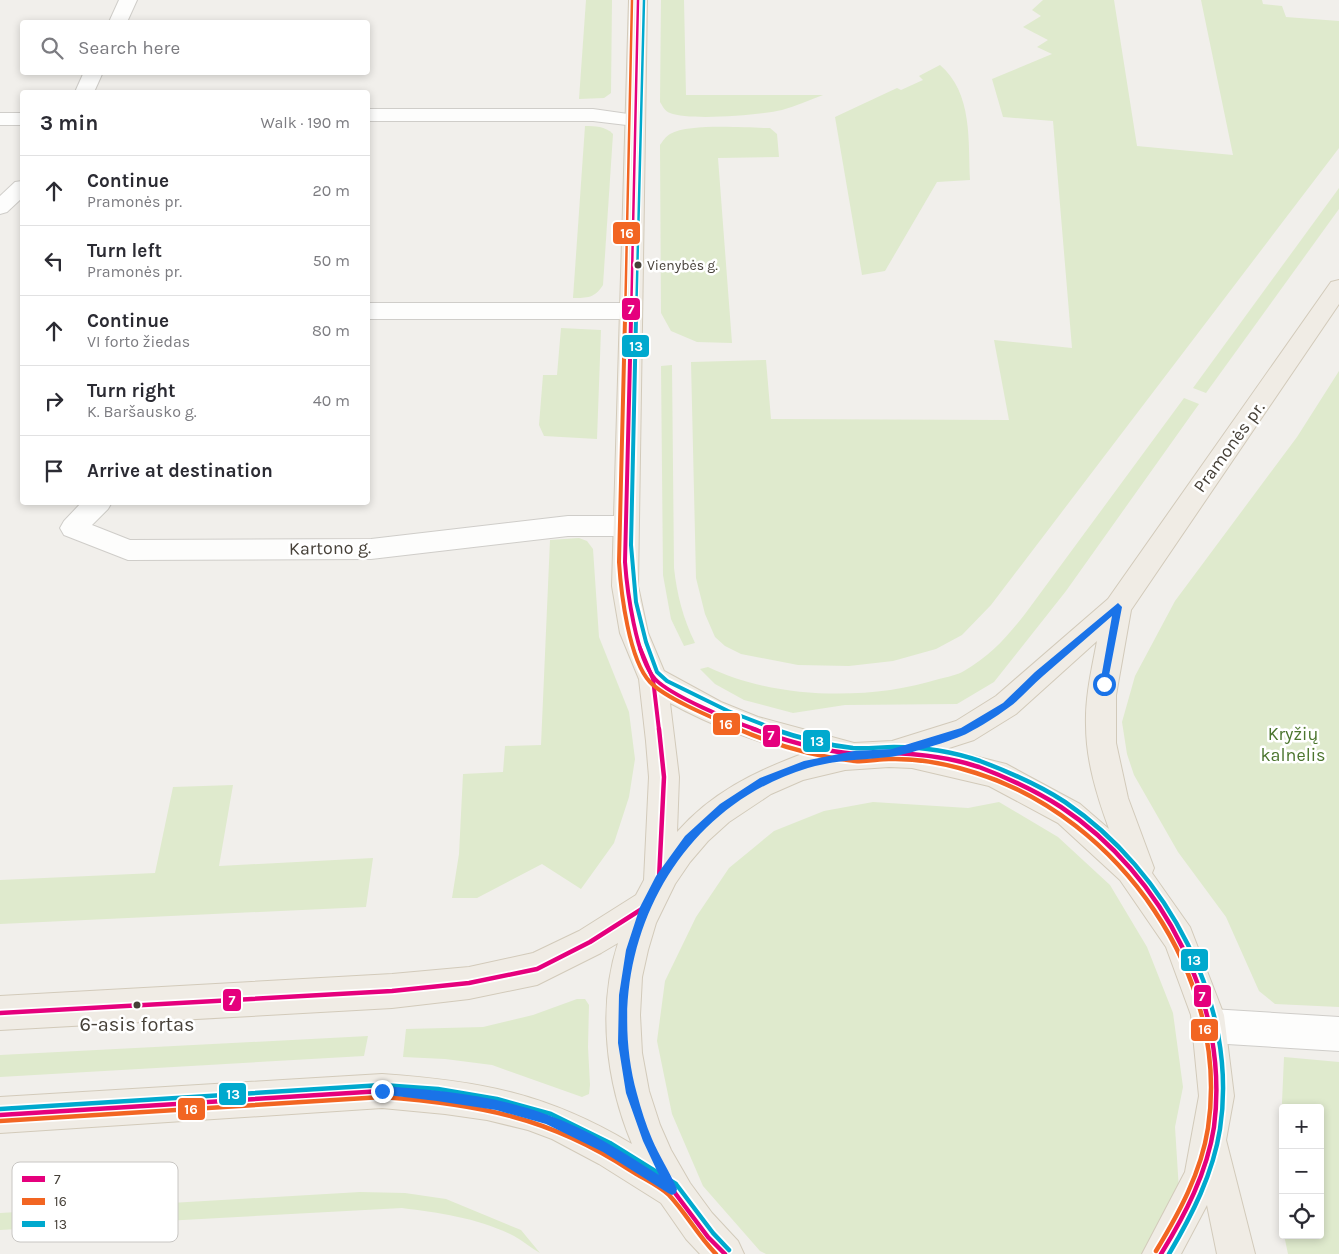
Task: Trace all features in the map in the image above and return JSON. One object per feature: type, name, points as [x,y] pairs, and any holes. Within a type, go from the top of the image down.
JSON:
[{"type":"main road","points":[[638,0],[625,586],[634,633],[654,679],[664,777],[652,893],[629,959],[624,995],[624,1043],[634,1101],[648,1141],[672,1189],[710,1248]]},
{"type":"main road","name":"Pramonės pr.","points":[[892,753],[964,731],[1006,706],[1038,675],[1118,607],[1339,287]]},
{"type":"main road","name":"Pramonės pr.","points":[[1118,607],[1104,684],[1100,724],[1112,796],[1143,881]]},
{"type":"main road","points":[[654,679],[711,711],[754,729],[802,743],[854,754]]},
{"type":"main road","points":[[0,1013],[392,991],[469,983],[537,969],[590,942],[652,893],[688,839],[731,802],[763,781],[807,764],[854,754],[892,753],[930,756],[970,764],[1008,778],[1045,797],[1080,821],[1113,849],[1143,881],[1172,925],[1196,974],[1211,1026],[1216,1065],[1217,1106],[1212,1145],[1198,1190],[1177,1232],[1161,1254]]},
{"type":"main road","points":[[0,1115],[382,1091],[437,1095],[496,1105],[548,1120],[607,1148],[672,1189]]},
{"type":"main road","points":[[1212,1145],[1236,1254]]},
{"type":"street","points":[[119,20],[128,0]]},
{"type":"street","points":[[86,90],[93,75]]},
{"type":"street","points":[[370,115],[593,115],[635,120]]},
{"type":"street","points":[[0,119],[20,119]]},
{"type":"street","points":[[0,207],[20,189]]},
{"type":"street","points":[[370,311],[630,311]]},
{"type":"street","name":"Kartono g.","points":[[96,505],[73,528],[128,550],[370,549],[568,526],[625,526]]},
{"type":"street","points":[[1211,1026],[1339,1034]]},
{"type":"green space","points":[[586,0],[612,0],[611,93],[604,98],[579,99]]},
{"type":"green space","points":[[661,0],[684,0],[686,95],[823,95],[782,110],[758,114],[693,117],[668,112],[660,102]]},
{"type":"green space","points":[[1043,0],[1114,0],[1137,146],[1233,155],[1201,0],[1262,0],[1263,4],[1282,6],[1286,17],[1339,21],[1339,148],[991,605],[962,635],[936,649],[893,661],[849,666],[798,665],[741,654],[725,646],[715,637],[705,614],[696,578],[691,362],[766,360],[771,419],[1009,420],[994,340],[1072,348],[1053,121],[1003,117],[992,79],[1052,54],[1037,47],[1048,40],[1023,27],[1041,16],[1032,10]]},
{"type":"green space","points":[[940,65],[951,76],[958,89],[967,118],[970,180],[937,182],[885,271],[862,275],[835,117],[897,88],[901,90],[923,80],[919,76]]},
{"type":"green space","points":[[585,126],[603,128],[613,134],[603,285],[594,295],[573,298]]},
{"type":"green space","points":[[691,128],[770,128],[777,134],[779,157],[718,158],[732,343],[697,342],[671,331],[661,313],[660,145],[670,134]]},
{"type":"green space","points":[[1339,188],[1339,209],[1206,393],[1193,388]]},
{"type":"green space","points":[[561,328],[601,330],[597,439],[544,436],[539,425],[543,375],[557,375]]},
{"type":"green space","points":[[672,365],[674,568],[681,606],[695,643],[684,646],[671,619],[663,575],[661,366]]},
{"type":"green space","name":"Kryžių kalnelis","points":[[1339,371],[1339,1007],[1275,1004],[1259,991],[1226,917],[1178,852],[1134,775],[1127,754],[1122,722],[1135,676],[1175,601],[1297,437]]},
{"type":"green space","points":[[1184,398],[1199,404],[1066,591],[994,682],[957,704],[845,705],[793,713],[744,700],[715,684],[700,669],[708,667],[734,678],[792,691],[822,693],[883,691],[912,686],[964,671],[990,652],[1018,623]]},
{"type":"green space","points":[[579,538],[587,541],[593,549],[599,637],[629,712],[635,759],[629,797],[614,843],[581,889],[542,864],[477,898],[452,898],[459,854],[463,774],[503,772],[505,746],[541,745],[550,540]]},
{"type":"green space","points":[[233,785],[219,866],[373,858],[366,907],[0,924],[0,880],[155,873],[173,787]]},
{"type":"green space","points":[[873,802],[968,808],[999,802],[1058,837],[1110,885],[1147,947],[1173,1013],[1183,1087],[1175,1127],[1180,1206],[1150,1254],[766,1254],[760,1251],[703,1186],[672,1114],[657,1041],[665,981],[696,917],[729,868],[774,831],[824,811]]},
{"type":"green space","points":[[577,999],[585,999],[589,1005],[588,1047],[590,1085],[589,1094],[582,1097],[492,1065],[445,1059],[403,1057],[406,1029],[483,1027],[533,1015]]},
{"type":"green space","points":[[368,1036],[364,1056],[0,1077],[0,1055]]},
{"type":"green space","points":[[1284,1057],[1339,1062],[1339,1254],[1288,1254],[1285,1239],[1324,1239],[1324,1104],[1282,1104]]},
{"type":"green space","points":[[360,1192],[405,1193],[446,1199],[521,1230],[540,1253],[514,1236],[487,1225],[445,1214],[402,1208],[178,1220],[178,1203]]},
{"type":"green space","points":[[12,1212],[12,1229],[0,1230],[0,1213]]},
{"type":"transit line","name":"16","points":[[632,0],[619,562],[625,613],[631,637],[644,673],[650,682],[663,692],[704,713],[745,732],[789,747],[833,758],[855,761],[892,759],[930,762],[976,773],[1019,790],[1060,814],[1096,842],[1128,876],[1156,913],[1179,954],[1196,997],[1205,1032],[1210,1065],[1211,1097],[1208,1128],[1200,1159],[1189,1190],[1156,1251]]},
{"type":"transit line","name":"7","points":[[638,0],[625,562],[633,621],[649,669],[654,678],[660,683],[688,699],[748,727],[790,742],[855,754],[898,753],[930,756],[977,767],[1021,784],[1062,808],[1099,837],[1133,871],[1161,909],[1184,950],[1202,995],[1211,1030],[1216,1064],[1217,1097],[1206,1161],[1195,1192],[1180,1223],[1161,1254]]},
{"type":"transit line","name":"13","points":[[644,0],[631,545],[632,574],[638,615],[657,672],[674,685],[768,728],[831,745],[853,748],[897,747],[929,750],[977,760],[1023,778],[1065,802],[1103,832],[1137,867],[1167,907],[1190,950],[1208,995],[1217,1030],[1222,1063],[1223,1096],[1220,1129],[1213,1161],[1202,1192],[1169,1254]]},
{"type":"transit line","name":"7","points":[[0,1013],[392,991],[469,983],[537,969],[590,942],[645,907],[659,879],[664,777],[653,679],[640,648]]},
{"type":"transit line","name":"13","points":[[0,1109],[382,1085],[438,1089],[497,1099],[551,1114],[610,1143],[676,1184],[713,1233],[729,1250]]},
{"type":"transit line","name":"7","points":[[0,1115],[382,1091],[437,1095],[496,1105],[548,1120],[607,1148],[672,1189],[708,1237],[725,1254]]},
{"type":"transit line","name":"16","points":[[0,1121],[382,1097],[436,1101],[495,1111],[546,1126],[604,1153],[668,1194],[703,1241],[716,1254]]},
{"type":"place","name":"Vienybės g.","points":[[638,265]]},
{"type":"place","name":"6-asis fortas","points":[[137,1005]]},
{"type":"route","points":[[382,1091],[437,1095],[496,1105],[548,1120],[607,1148],[672,1189],[648,1141],[632,1093],[624,1043],[624,995],[631,950],[645,907],[660,879],[688,839],[723,807],[763,781],[807,764],[854,754],[892,753],[964,731],[1006,706],[1038,675],[1118,607],[1104,684]]}]
